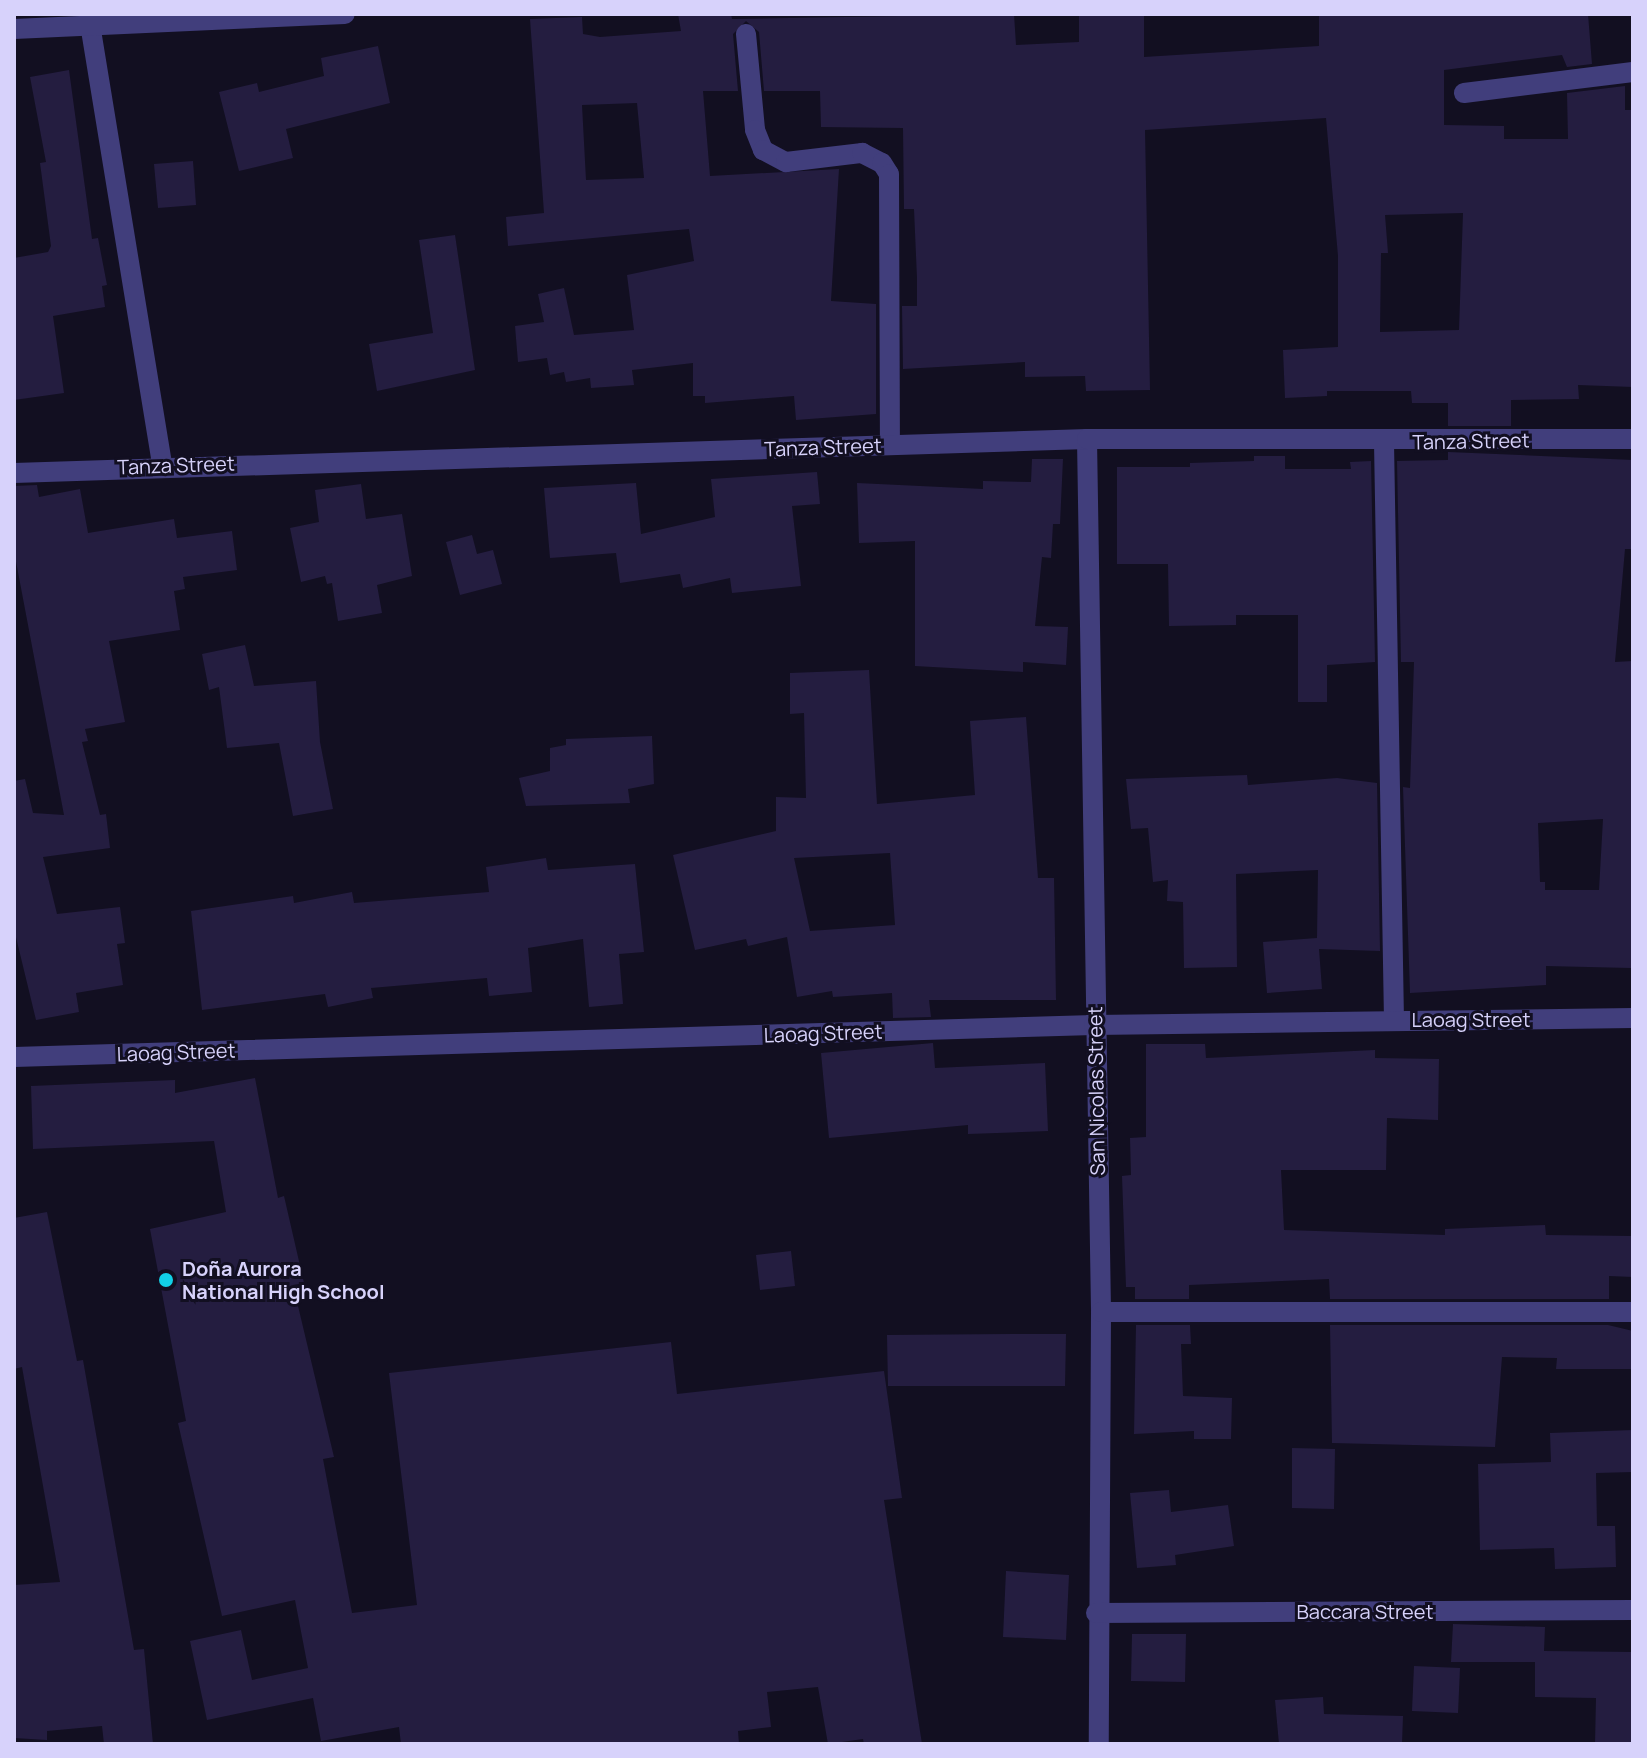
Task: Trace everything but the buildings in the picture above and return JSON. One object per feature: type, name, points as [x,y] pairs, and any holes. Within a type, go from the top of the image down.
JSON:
[{"type":"street","points":[[14,29],[345,14]]},
{"type":"street","points":[[90,24],[162,464]]},
{"type":"street","points":[[746,34],[755,130],[763,150],[786,162],[862,153],[882,163],[889,174],[890,445]]},
{"type":"street","points":[[1464,93],[1633,72]]},
{"type":"street","name":"Tanza Street","points":[[14,473],[162,464],[1087,439],[1384,442],[1633,439]]},
{"type":"street","name":"San Nicolas Street","points":[[1087,439],[1101,1312],[1096,1613],[1099,1744]]},
{"type":"street","points":[[1384,442],[1394,1019]]},
{"type":"street","name":"Laoag Street","points":[[14,1057],[1094,1025],[1633,1018]]},
{"type":"street","points":[[1101,1312],[1633,1312]]},
{"type":"street","name":"Baccara Street","points":[[1096,1613],[1633,1610]]},
{"type":"place","name":"Doña Aurora National High School","points":[[166,1280]]}]
